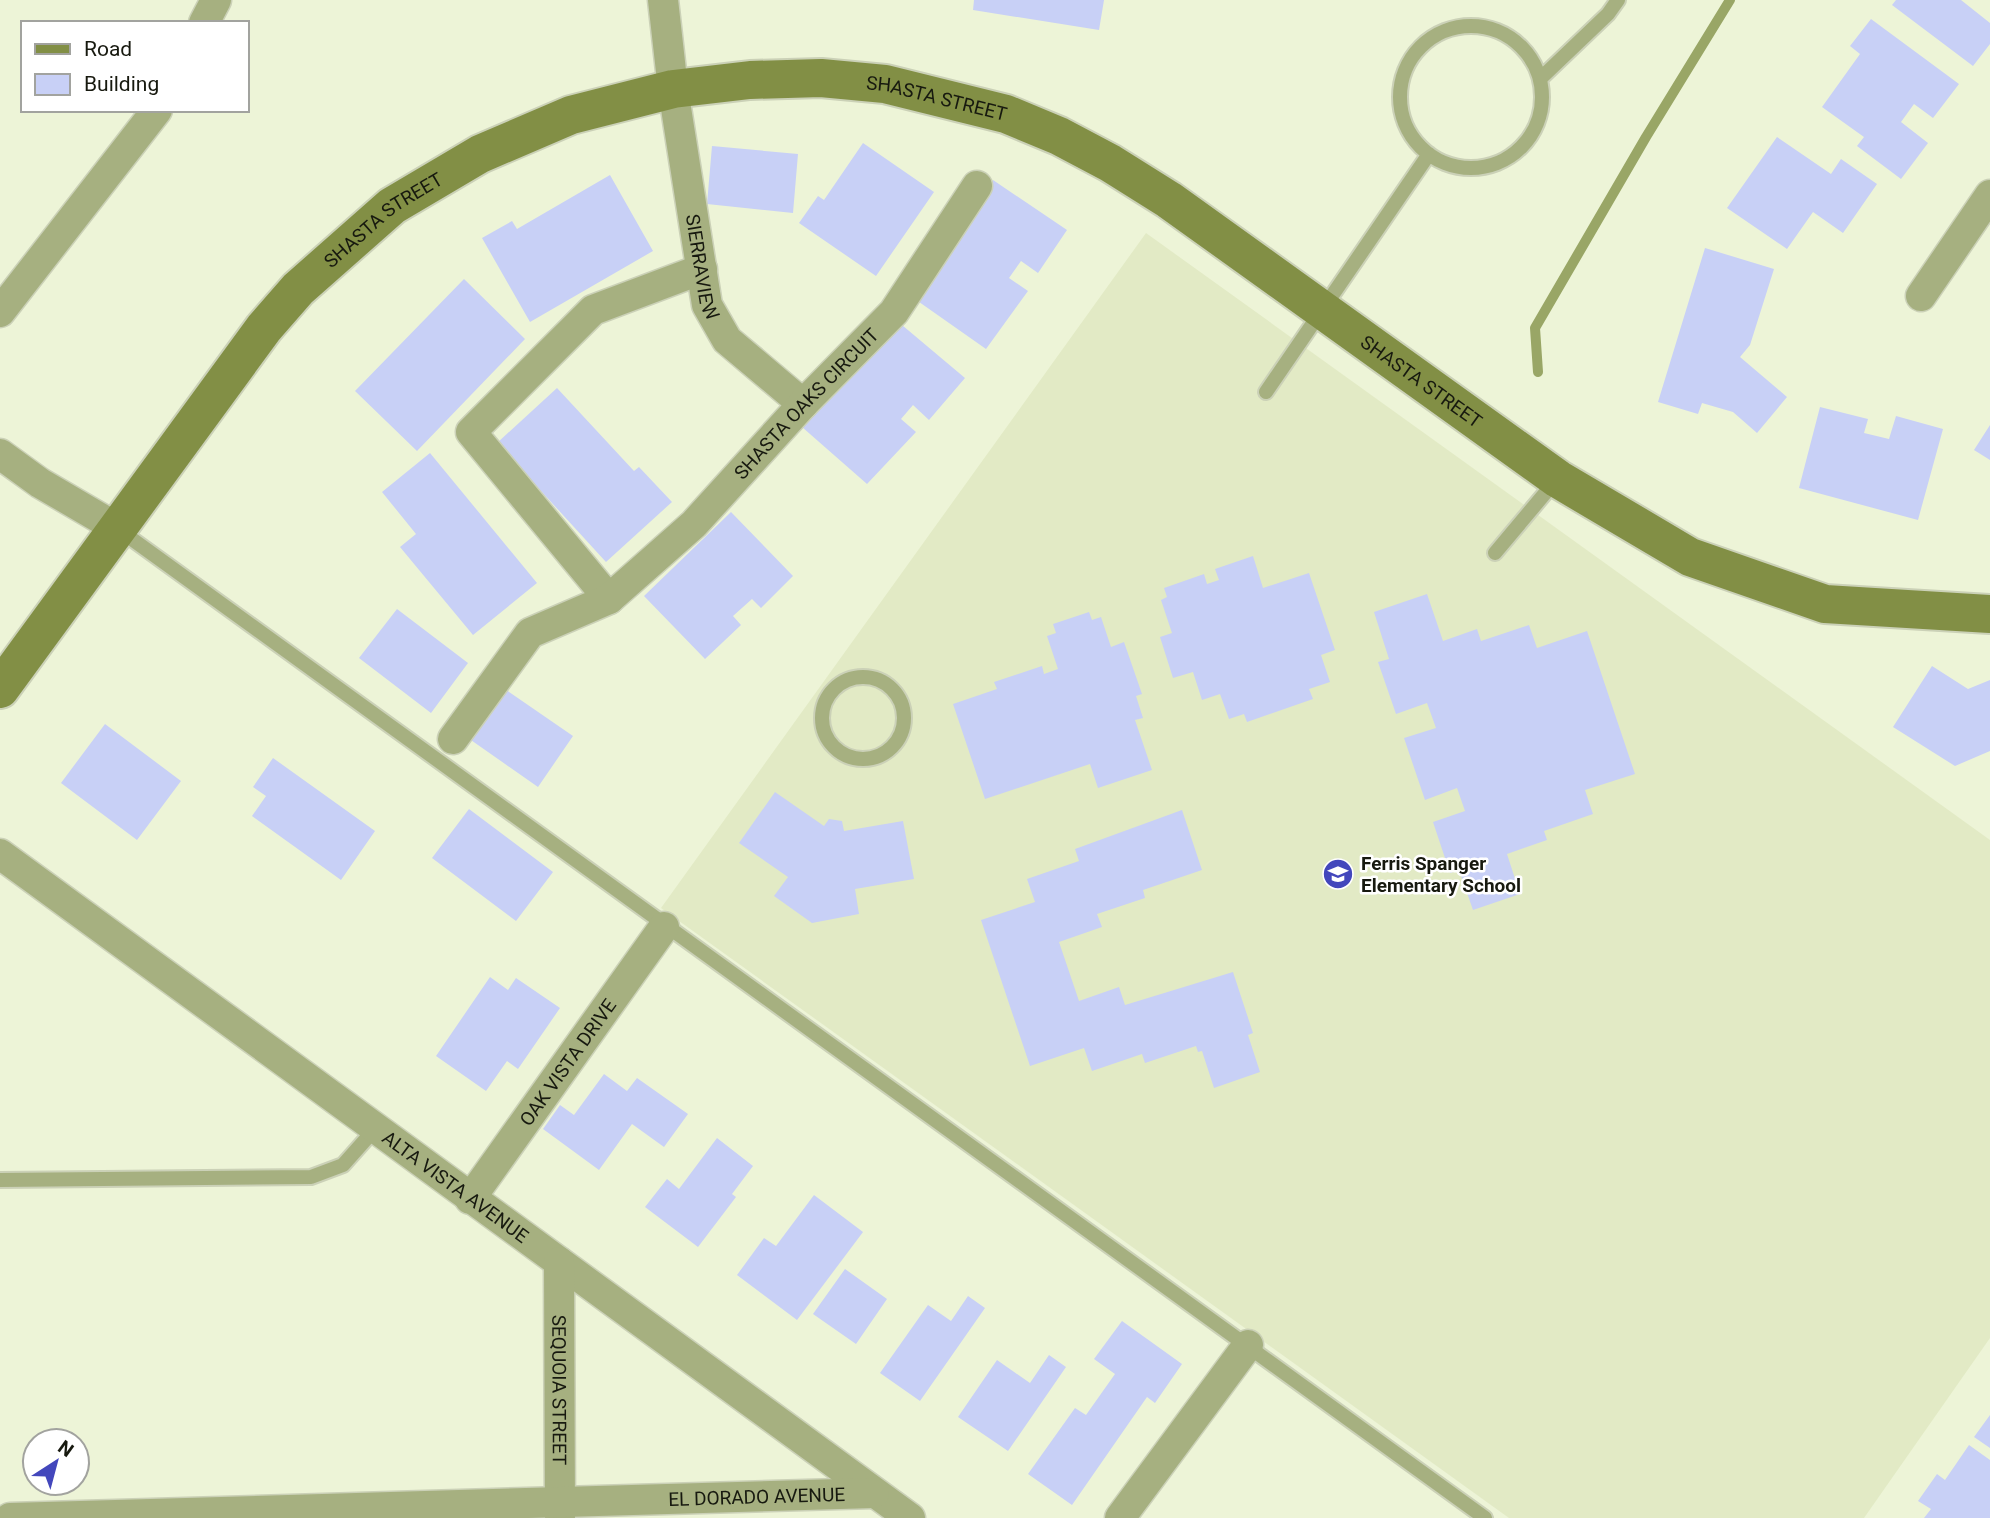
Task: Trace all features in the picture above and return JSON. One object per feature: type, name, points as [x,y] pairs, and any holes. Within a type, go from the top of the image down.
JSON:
[{"type":"street","points":[[205,21],[216,0]]},
{"type":"street","name":"SIERRAVIEW","points":[[663,0],[673,89],[707,305],[727,340],[803,404]]},
{"type":"street","name":"SHASTA STREET","points":[[0,689],[264,328],[298,289],[381,215],[438,176],[524,134],[571,115],[673,89],[750,80],[821,78],[886,85],[1006,114],[1059,136],[1169,200],[1320,311],[1558,479],[1690,557],[1825,604],[1990,614]]},
{"type":"street","points":[[0,312],[155,112]]},
{"type":"street","name":"SHASTA OAKS CIRCUIT","points":[[453,739],[530,633],[609,599],[694,524],[803,404],[894,312],[977,186]]},
{"type":"street","points":[[1921,296],[1990,195]]},
{"type":"street","points":[[609,599],[471,432],[593,310],[702,269]]},
{"type":"street","points":[[0,454],[40,483],[117,528]]},
{"type":"street","name":"ALTA VISTA AVENUE","points":[[0,854],[911,1518]]},
{"type":"street","name":"OAK VISTA DRIVE","points":[[471,1199],[664,927]]},
{"type":"street","name":"SEQUOIA STREET","points":[[559,1262],[560,1511]]},
{"type":"street","points":[[1120,1518],[1248,1345]]},
{"type":"street","name":"EL DORADO AVENUE","points":[[10,1518],[560,1511],[874,1493]]},
{"type":"lane","points":[[1541,78],[1608,14],[1618,0]]},
{"type":"lane","points":[[1468,25],[1493,28],[1514,39],[1531,57],[1541,78],[1543,102],[1537,125],[1525,144],[1507,159],[1485,167],[1462,168],[1439,161],[1420,148],[1406,129],[1399,106],[1400,83],[1409,61],[1424,42],[1444,30],[1468,25]]},
{"type":"lane","points":[[1265,392],[1429,154]]},
{"type":"lane","points":[[1495,553],[1558,479]]},
{"type":"lane","points":[[117,528],[664,927],[1485,1518]]},
{"type":"lane","points":[[871,677],[886,684],[898,695],[904,710],[904,726],[898,741],[887,753],[871,759],[855,760],[828,742],[822,727],[822,710],[828,696],[840,684],[854,678],[871,677]]},
{"type":"lane","points":[[0,1180],[311,1177],[343,1165],[375,1129]]},
{"type":"shaded area","name":"Ferris Spanger Elementary School","points":[[1146,233],[1990,840],[1990,1338],[1864,1518],[1509,1518],[661,908]]},
{"type":"building","points":[[974,0],[1104,0],[1099,30],[973,10]]},
{"type":"building","points":[[1896,0],[1961,0],[1990,23],[1990,44],[1973,66],[1892,5]]},
{"type":"building","points":[[1871,19],[1959,84],[1933,118],[1914,104],[1901,122],[1928,143],[1901,179],[1857,146],[1864,137],[1822,107],[1860,54],[1850,46]]},
{"type":"building","points":[[1777,137],[1831,174],[1841,159],[1877,184],[1843,233],[1813,212],[1787,249],[1727,208]]},
{"type":"building","points":[[863,143],[934,192],[876,276],[799,223],[818,196],[824,200]]},
{"type":"building","points":[[712,146],[798,154],[793,213],[707,204]]},
{"type":"building","points":[[610,175],[653,251],[530,322],[482,238],[512,221],[517,229]]},
{"type":"building","points":[[993,180],[1067,230],[1038,273],[1021,261],[1009,278],[1028,291],[986,349],[912,297]]},
{"type":"building","points":[[1705,248],[1774,269],[1750,345],[1740,357],[1787,397],[1757,433],[1733,412],[1702,403],[1698,414],[1658,402]]},
{"type":"building","points":[[464,279],[525,339],[417,451],[355,391]]},
{"type":"building","points":[[896,320],[965,378],[929,420],[913,405],[901,419],[916,432],[867,484],[802,427]]},
{"type":"building","points":[[557,388],[634,471],[639,467],[672,502],[606,562],[497,443]]},
{"type":"building","points":[[1820,407],[1868,419],[1864,433],[1889,439],[1896,416],[1943,429],[1918,520],[1799,488]]},
{"type":"building","points":[[1990,425],[1990,460],[1974,450]]},
{"type":"building","points":[[430,453],[537,583],[473,635],[400,547],[416,534],[382,492]]},
{"type":"building","points":[[731,512],[793,576],[761,608],[752,599],[733,616],[741,625],[705,659],[644,596]]},
{"type":"building","points":[[1253,556],[1263,588],[1309,573],[1335,650],[1321,655],[1330,682],[1309,689],[1313,699],[1247,722],[1244,714],[1229,719],[1220,694],[1202,700],[1193,672],[1173,678],[1160,637],[1172,633],[1161,600],[1167,597],[1164,588],[1204,574],[1207,584],[1219,580],[1215,569]]},
{"type":"building","points":[[1427,594],[1443,641],[1477,629],[1481,641],[1529,625],[1537,648],[1587,631],[1635,774],[1585,790],[1593,814],[1544,831],[1547,840],[1507,854],[1520,894],[1473,910],[1459,870],[1450,873],[1433,822],[1465,811],[1457,788],[1425,800],[1404,738],[1436,728],[1427,703],[1396,714],[1378,662],[1389,659],[1374,612]]},
{"type":"building","points":[[397,609],[468,663],[431,713],[359,658]]},
{"type":"building","points":[[1089,612],[1092,620],[1101,617],[1111,647],[1124,642],[1142,694],[1136,696],[1143,718],[1135,720],[1152,770],[1098,788],[1090,764],[985,799],[953,704],[997,689],[994,682],[1042,666],[1044,674],[1058,669],[1047,636],[1056,633],[1053,624]]},
{"type":"building","points":[[1932,666],[1968,689],[1990,680],[1990,751],[1955,766],[1893,727]]},
{"type":"building","points":[[502,687],[573,736],[538,787],[468,738]]},
{"type":"building","points":[[105,724],[181,781],[137,840],[61,783]]},
{"type":"building","points":[[273,758],[375,831],[341,880],[252,816],[266,796],[253,787]]},
{"type":"building","points":[[775,792],[824,826],[829,819],[842,821],[844,831],[903,821],[914,879],[855,889],[859,914],[812,923],[774,896],[788,877],[739,843]]},
{"type":"building","points":[[469,809],[553,872],[516,921],[432,858]]},
{"type":"building","points":[[1182,810],[1202,870],[1143,890],[1145,898],[1097,914],[1102,927],[1059,942],[1079,1001],[1119,987],[1125,1005],[1233,972],[1253,1033],[1248,1035],[1260,1072],[1214,1088],[1202,1051],[1198,1052],[1196,1046],[1145,1063],[1142,1054],[1092,1071],[1084,1048],[1030,1066],[981,920],[1035,902],[1027,879],[1079,861],[1075,849]]},
{"type":"building","points":[[490,977],[508,990],[516,978],[560,1008],[518,1069],[507,1061],[486,1091],[436,1056]]},
{"type":"building","points":[[604,1074],[627,1091],[637,1078],[688,1114],[664,1147],[632,1124],[599,1170],[543,1129],[560,1105],[574,1115]]},
{"type":"building","points":[[717,1138],[753,1166],[732,1194],[736,1197],[698,1247],[645,1207],[667,1179],[679,1189]]},
{"type":"building","points":[[814,1195],[863,1232],[797,1320],[737,1275],[764,1238],[776,1246]]},
{"type":"building","points":[[845,1269],[887,1299],[856,1344],[813,1314]]},
{"type":"building","points":[[968,1296],[985,1308],[920,1401],[880,1373],[928,1305],[951,1321]]},
{"type":"building","points":[[1122,1321],[1182,1364],[1155,1403],[1147,1397],[1072,1505],[1028,1474],[1075,1408],[1086,1415],[1115,1374],[1094,1359]]},
{"type":"building","points":[[1049,1355],[1066,1367],[1008,1451],[958,1417],[997,1360],[1030,1383]]},
{"type":"building","points":[[1990,1415],[1990,1448],[1974,1437]]},
{"type":"building","points":[[1969,1445],[1990,1460],[1990,1518],[1924,1518],[1931,1509],[1918,1501],[1937,1474],[1945,1480]]},
{"type":"waterway","points":[[1538,372],[1535,328],[1646,137],[1730,0]]},
{"type":"place","name":"Ferris Spanger Elementary School","points":[[1338,874]]}]
